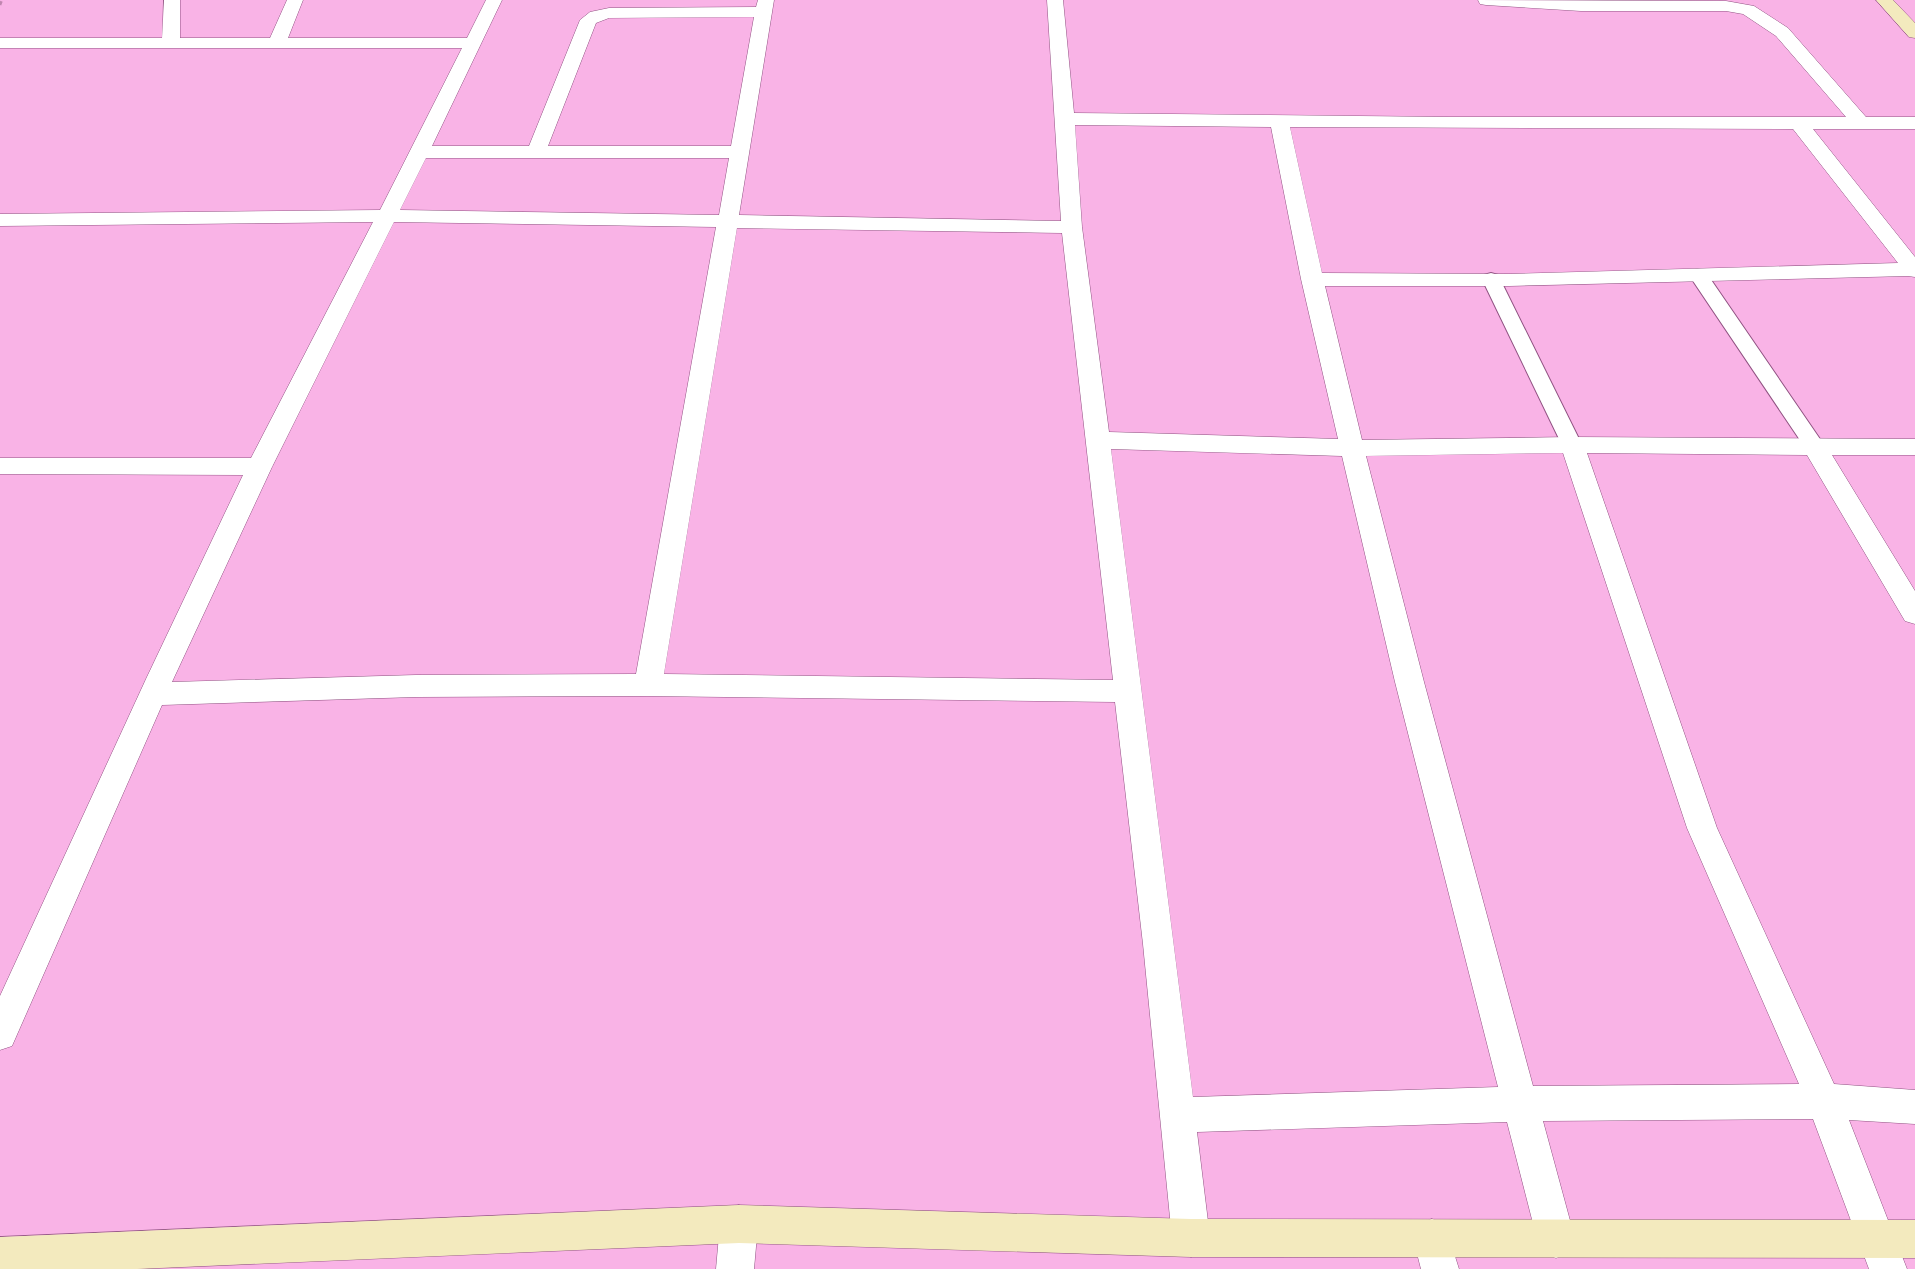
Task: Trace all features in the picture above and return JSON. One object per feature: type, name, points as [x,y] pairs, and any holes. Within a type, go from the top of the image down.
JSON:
[{"type":"street","points":[[171,43],[172,0]]},
{"type":"street","points":[[277,43],[295,0]]},
{"type":"street","points":[[0,1034],[154,694],[260,467],[420,152],[494,0]]},
{"type":"street","points":[[1055,0],[1072,227],[1191,1238]]},
{"type":"street","points":[[1486,0],[1726,6],[1748,10],[1782,32],[1862,124]]},
{"type":"street","points":[[1884,0],[1915,33]]},
{"type":"street","points":[[536,153],[589,20],[610,12],[765,6],[648,685]]},
{"type":"street","points":[[0,43],[474,43]]},
{"type":"street","points":[[1065,119],[1800,125],[1915,123]]},
{"type":"street","points":[[1279,121],[1312,279],[1430,764],[1556,1239]]},
{"type":"street","points":[[1800,125],[1914,270]]},
{"type":"street","points":[[420,152],[740,152]]},
{"type":"street","points":[[0,220],[386,216],[1072,227]]},
{"type":"street","points":[[1312,279],[1491,280],[1914,270]]},
{"type":"street","points":[[1097,440],[1353,448],[1572,445],[1915,447]]},
{"type":"street","points":[[1572,445],[1702,828],[1824,1101],[1883,1254]]},
{"type":"street","points":[[1814,446],[1915,614]]},
{"type":"street","points":[[0,466],[260,467]]},
{"type":"street","points":[[154,694],[416,686],[648,685],[1128,691]]},
{"type":"street","points":[[1178,1115],[1520,1104],[1824,1101],[1915,1107]]},
{"type":"street","points":[[0,1256],[739,1224],[1191,1238],[1436,1253],[1556,1239],[1883,1254],[1915,1239]]},
{"type":"street","points":[[735,1269],[739,1224]]},
{"type":"lane","points":[[1698,275],[1814,446]]},
{"type":"lane","points":[[1491,280],[1572,445]]},
{"type":"path","points":[[0,5],[2,0]]}]
